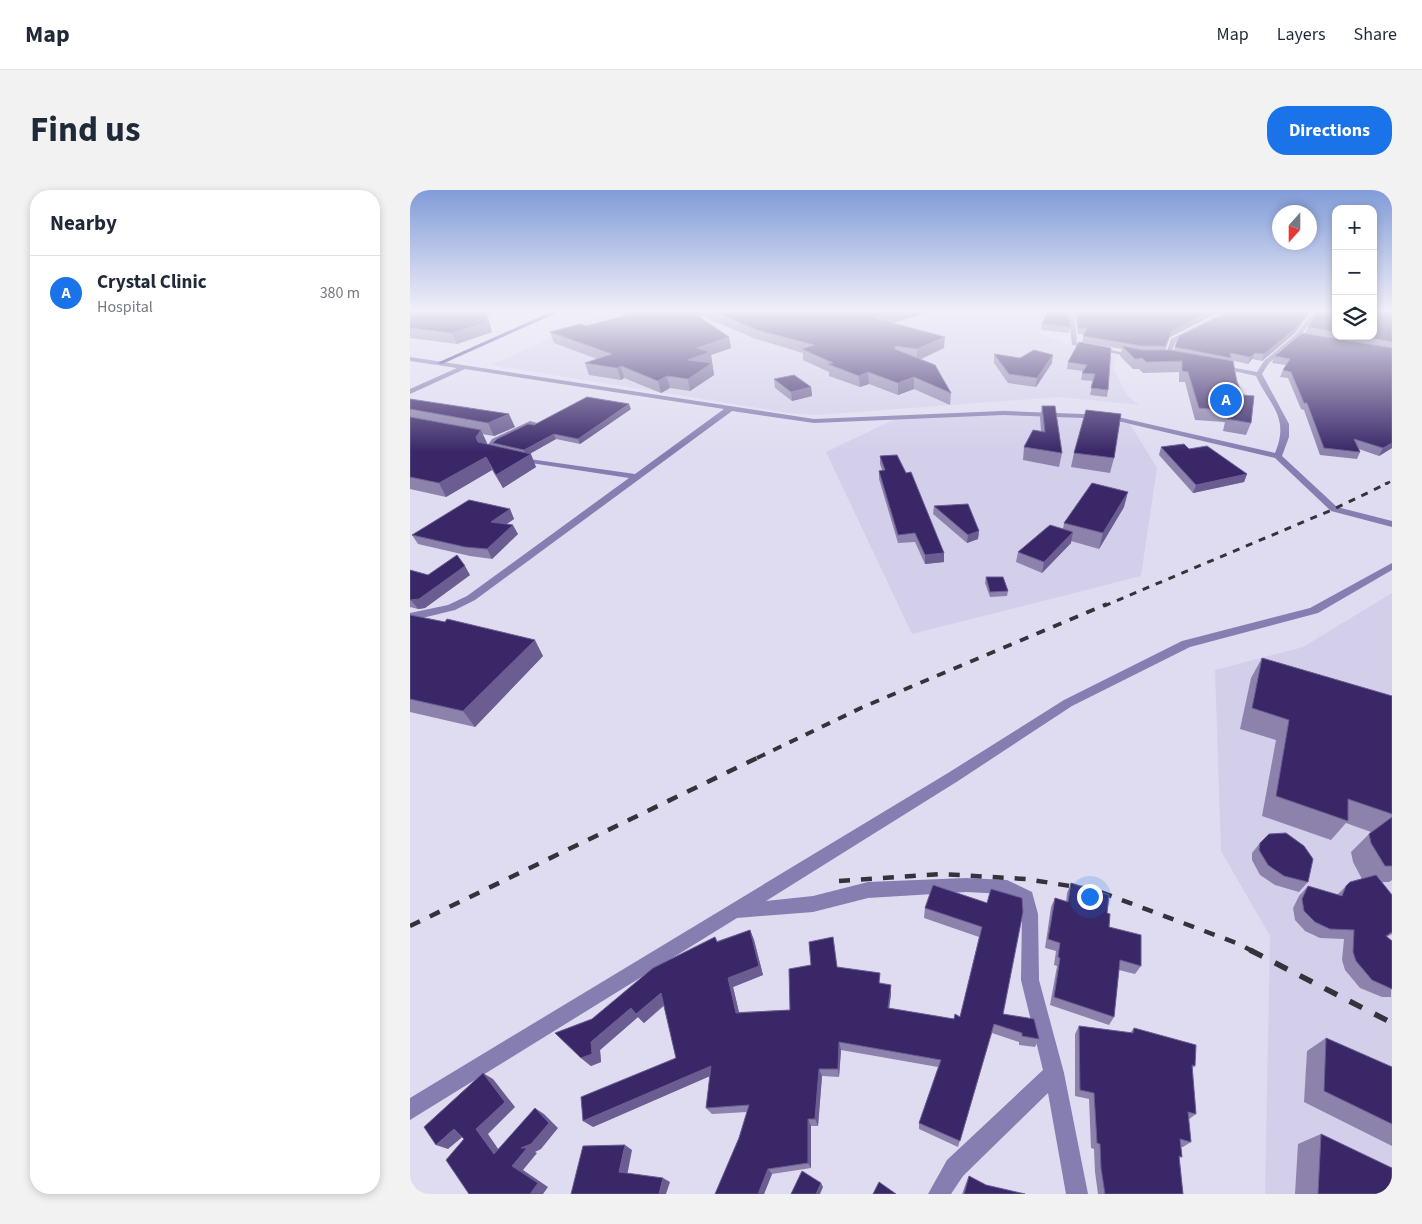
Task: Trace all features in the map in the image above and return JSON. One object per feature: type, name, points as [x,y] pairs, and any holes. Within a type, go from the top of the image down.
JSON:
[{"type":"main road","points":[[440,363],[452,358]]},
{"type":"street","points":[[1176,358],[1186,360]]},
{"type":"street","points":[[1259,374],[1271,358]]},
{"type":"street","points":[[410,359],[814,421],[1003,412],[1108,417],[1278,456],[1334,509],[1392,524]]},
{"type":"street","points":[[1213,365],[1259,374]]},
{"type":"street","points":[[410,392],[465,367]]},
{"type":"street","points":[[1259,374],[1265,390],[1282,415],[1286,429],[1278,456]]},
{"type":"street","points":[[410,617],[451,608],[471,598],[729,409]]},
{"type":"street","points":[[533,424],[495,441],[488,451],[506,456],[636,477]]},
{"type":"street","points":[[486,439],[495,441]]},
{"type":"street","points":[[410,1110],[953,778],[1068,703],[1186,644],[1314,611],[1392,566]]},
{"type":"street","points":[[733,911],[813,904],[868,890],[966,885],[1007,887],[1026,897],[1030,914],[1030,980],[1054,1073],[1077,1194]]},
{"type":"street","points":[[939,1194],[955,1168],[1054,1073]]},
{"type":"shaded area","points":[[507,358],[1116,358],[1113,368],[1127,395],[1139,405],[1059,397],[817,415],[789,413],[492,365]]},
{"type":"shaded area","points":[[1006,410],[1130,424],[1157,468],[1141,576],[912,634],[826,452],[895,419]]},
{"type":"shaded area","points":[[1392,593],[1392,1194],[1265,1194],[1270,936],[1221,851],[1215,670],[1303,647]]},
{"type":"building","points":[[600,358],[694,358],[688,360],[712,363],[688,379],[667,376],[658,381],[621,366],[617,368],[585,363]]},
{"type":"building","points":[[822,358],[917,358],[935,365],[951,393],[914,377],[898,383],[868,372],[859,376],[828,364],[833,363]]},
{"type":"building","points":[[997,358],[1051,358],[1037,378],[1009,374]]},
{"type":"building","points":[[1070,358],[1110,358],[1108,390],[1091,388],[1095,374],[1082,373],[1087,365],[1068,362]]},
{"type":"building","points":[[1134,358],[1215,358],[1233,361],[1237,382],[1243,395],[1254,396],[1251,423],[1227,419],[1229,411],[1199,408],[1188,372],[1182,371],[1182,361],[1146,362],[1142,358]]},
{"type":"building","points":[[1284,358],[1392,358],[1392,443],[1383,448],[1354,439],[1360,452],[1324,448],[1307,403],[1304,403],[1291,372],[1283,370],[1290,359]]},
{"type":"building","points":[[794,375],[811,387],[791,392],[774,379]]},
{"type":"building","points":[[587,397],[629,404],[578,439],[554,434],[524,450],[493,443],[497,439],[528,424],[534,425]]},
{"type":"building","points":[[410,399],[509,414],[488,423],[410,409]]},
{"type":"building","points":[[1042,406],[1055,406],[1062,453],[1024,447],[1033,430],[1045,432]]},
{"type":"building","points":[[1086,410],[1121,414],[1114,458],[1074,453]]},
{"type":"building","points":[[410,417],[481,430],[476,437],[478,442],[531,454],[496,475],[486,457],[439,483],[410,477]]},
{"type":"building","points":[[1184,444],[1189,449],[1207,446],[1247,474],[1196,485],[1161,447]]},
{"type":"building","points":[[897,455],[906,473],[911,472],[944,553],[925,555],[915,533],[898,535],[879,471],[885,470],[880,456]]},
{"type":"building","points":[[1092,483],[1128,492],[1103,533],[1064,523]]},
{"type":"building","points":[[469,500],[510,509],[491,522],[513,525],[487,549],[465,547],[412,535]]},
{"type":"building","points":[[968,504],[979,531],[968,535],[934,506]]},
{"type":"building","points":[[1050,525],[1073,532],[1044,562],[1018,552]]},
{"type":"building","points":[[457,555],[465,566],[419,599],[410,600],[410,570],[428,575]]},
{"type":"building","points":[[986,577],[1003,577],[1008,591],[990,592]]},
{"type":"building","points":[[410,615],[445,622],[447,619],[535,640],[463,711],[410,699]]},
{"type":"building","points":[[1262,658],[1392,696],[1392,814],[1348,799],[1348,821],[1276,796],[1289,720],[1252,708]]},
{"type":"building","points":[[1392,817],[1392,866],[1385,866],[1371,843],[1369,834]]},
{"type":"building","points":[[1286,833],[1304,846],[1313,859],[1308,882],[1284,876],[1268,865],[1259,850],[1260,843],[1269,834]]},
{"type":"building","points":[[1376,875],[1392,895],[1392,932],[1386,936],[1392,941],[1392,989],[1372,980],[1356,961],[1353,952],[1354,930],[1330,929],[1315,922],[1304,911],[1302,899],[1308,886],[1342,896],[1350,882]]},
{"type":"building","points":[[1071,883],[1109,895],[1107,913],[1110,914],[1109,927],[1141,935],[1141,966],[1120,960],[1114,1017],[1054,997],[1060,958],[1058,957],[1060,943],[1048,939],[1055,898],[1068,902]]},
{"type":"building","points":[[933,885],[987,903],[991,889],[1022,898],[1023,912],[1003,1014],[1034,1019],[1039,1039],[1022,1036],[1022,1033],[994,1024],[960,1141],[919,1123],[941,1060],[839,1042],[838,1069],[819,1069],[815,1119],[808,1119],[808,1163],[768,1169],[758,1194],[715,1194],[739,1138],[749,1105],[706,1108],[711,1066],[583,1121],[581,1097],[676,1058],[661,993],[636,1014],[631,1008],[591,1042],[592,1054],[581,1058],[555,1033],[592,1019],[653,968],[715,937],[717,942],[750,930],[759,966],[728,978],[736,1013],[790,1010],[789,969],[811,965],[809,942],[833,937],[837,967],[880,973],[879,983],[891,985],[888,1008],[954,1019],[955,1014],[960,1017],[982,927],[925,908]]},
{"type":"building","points":[[1079,1026],[1133,1033],[1134,1028],[1196,1045],[1195,1066],[1192,1065],[1196,1114],[1188,1112],[1191,1142],[1180,1139],[1182,1157],[1179,1156],[1183,1194],[1105,1194],[1100,1144],[1097,1143],[1094,1093],[1080,1090]]},
{"type":"building","points":[[1326,1038],[1392,1067],[1392,1124],[1324,1091]]},
{"type":"building","points":[[483,1073],[505,1102],[476,1129],[494,1154],[535,1108],[549,1123],[531,1144],[521,1148],[527,1148],[512,1166],[538,1183],[530,1194],[469,1194],[446,1160],[464,1139],[454,1129],[436,1145],[424,1127]]},
{"type":"building","points":[[1321,1134],[1392,1168],[1392,1194],[1318,1194]]},
{"type":"building","points":[[625,1145],[619,1172],[663,1178],[659,1194],[571,1194],[583,1146]]},
{"type":"building","points":[[802,1171],[821,1183],[816,1194],[791,1194]]},
{"type":"building","points":[[969,1176],[986,1185],[1025,1194],[964,1194]]},
{"type":"building","points":[[879,1182],[896,1194],[873,1194]]},
{"type":"railway","points":[[1385,484],[1392,481]]},
{"type":"railway","points":[[1104,606],[1334,509],[1388,483]]},
{"type":"railway","points":[[757,758],[863,707],[1107,604]]},
{"type":"railway","points":[[410,926],[759,757]]},
{"type":"railway","points":[[839,881],[941,874],[1026,879],[1095,890],[1239,944],[1252,951]]},
{"type":"railway","points":[[1250,950],[1392,1023]]},
{"type":"place","name":"Crystal Clinic","points":[[1226,400]]}]
